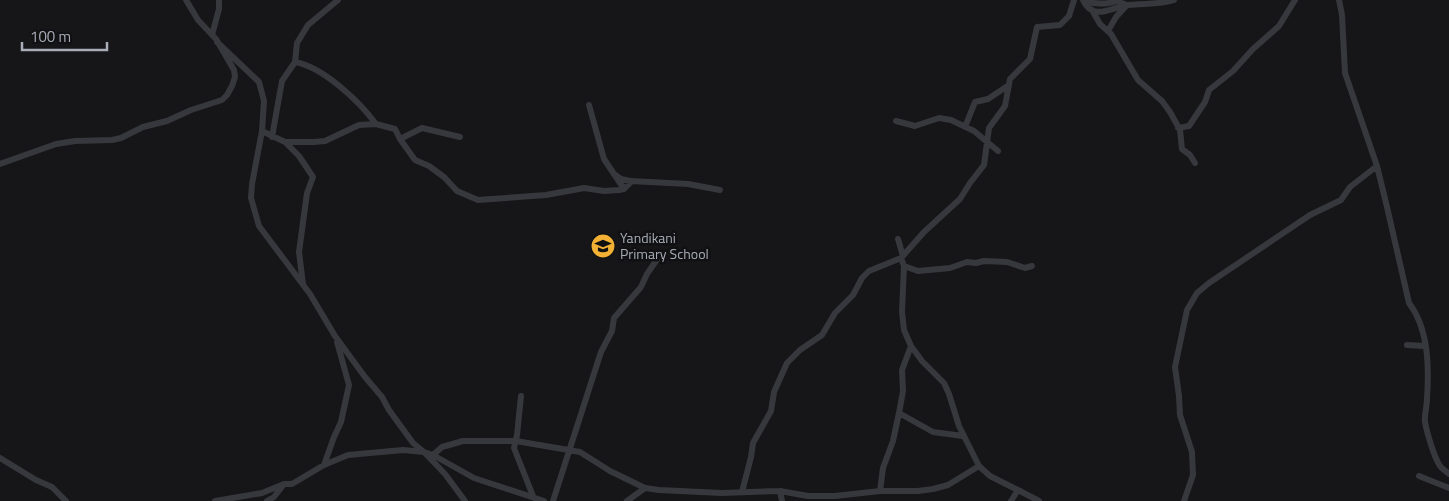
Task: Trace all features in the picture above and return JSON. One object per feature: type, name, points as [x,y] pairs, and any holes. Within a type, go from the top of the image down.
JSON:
[{"type":"street","points":[[186,0],[198,20],[259,82],[264,101],[262,131],[251,198],[259,226],[322,313],[335,336],[382,397],[413,443],[445,474],[465,501]]},
{"type":"street","points":[[212,35],[219,9],[219,0]]},
{"type":"street","points":[[272,137],[282,81],[295,62],[296,43],[308,26],[338,0]]},
{"type":"street","points":[[742,492],[753,443],[771,411],[774,392],[787,363],[800,350],[822,335],[835,313],[853,295],[862,278],[869,271],[902,257],[924,232],[960,199],[984,165],[989,128],[1005,106],[1010,78],[1030,59],[1037,27],[1060,25],[1069,16],[1074,0]]},
{"type":"street","points":[[1084,0],[1089,3],[1112,3],[1116,1],[1126,5]]},
{"type":"street","points":[[1084,0],[1086,6],[1092,10],[1100,24],[1108,31],[1138,80],[1162,101],[1178,128],[1182,149],[1190,155],[1195,163]]},
{"type":"street","points":[[1092,10],[1110,12],[1126,5],[1173,0]]},
{"type":"street","points":[[1178,128],[1188,126],[1205,102],[1209,90],[1234,71],[1253,49],[1280,26],[1295,0]]},
{"type":"street","points":[[1339,0],[1342,15],[1345,73],[1377,166],[1388,207],[1408,303],[1416,312],[1422,331],[1428,362],[1428,399],[1425,421],[1440,466],[1449,474]]},
{"type":"street","points":[[1108,31],[1116,16],[1126,5]]},
{"type":"street","points":[[0,164],[56,144],[121,138],[143,127],[168,121],[191,110],[219,102],[228,95],[235,77],[234,70],[218,42]]},
{"type":"street","points":[[295,62],[305,64],[350,95],[362,106],[376,124]]},
{"type":"street","points":[[965,127],[975,102],[988,99],[1009,86]]},
{"type":"street","points":[[589,105],[604,159],[624,189]]},
{"type":"street","points":[[896,121],[916,126],[939,118],[951,120],[974,131],[998,151]]},
{"type":"street","points":[[262,131],[285,142],[325,141],[359,125],[376,124],[395,129],[415,160],[429,166],[444,177],[457,191],[478,200],[546,195],[584,188],[604,191],[624,189],[632,181]]},
{"type":"street","points":[[400,138],[422,128],[460,137]]},
{"type":"street","points":[[285,142],[313,177],[307,194],[299,252],[304,288]]},
{"type":"street","points":[[1184,501],[1193,475],[1192,452],[1180,415],[1175,367],[1187,310],[1197,293],[1209,282],[1310,215],[1341,200],[1350,187],[1377,166]]},
{"type":"street","points":[[614,174],[622,180],[688,184],[720,190]]},
{"type":"street","points":[[898,239],[904,266],[902,312],[904,330],[911,346],[922,361],[944,383],[963,436],[979,466],[990,476],[1039,501]]},
{"type":"street","points":[[553,501],[601,352],[612,331],[614,318],[641,287],[658,258]]},
{"type":"street","points":[[904,266],[918,271],[950,268],[967,262],[1007,262],[1025,268],[1032,266]]},
{"type":"street","points":[[324,464],[334,436],[342,422],[348,385],[335,336]]},
{"type":"street","points":[[1407,345],[1425,346]]},
{"type":"street","points":[[880,491],[883,468],[893,441],[903,391],[902,370],[911,346]]},
{"type":"street","points":[[521,396],[514,448],[533,496]]},
{"type":"street","points":[[899,413],[933,432],[963,436]]},
{"type":"street","points":[[433,454],[442,447],[463,441],[516,441],[580,452],[610,471],[645,488],[722,493],[780,491],[808,496],[835,496],[880,491],[933,489],[948,485],[979,466]]},
{"type":"street","points":[[215,501],[262,493],[284,484],[292,484],[324,464],[348,455],[403,450],[433,454],[474,478],[544,501]]},
{"type":"street","points":[[0,458],[36,480],[52,487],[66,501]]},
{"type":"street","points":[[1419,476],[1449,488]]},
{"type":"street","points":[[267,501],[274,497],[284,484]]},
{"type":"street","points":[[628,501],[645,488]]},
{"type":"street","points":[[1011,501],[1018,490]]},
{"type":"street","points":[[780,491],[782,501]]},
{"type":"place","name":"Yandikani Primary School","points":[[603,246]]}]
